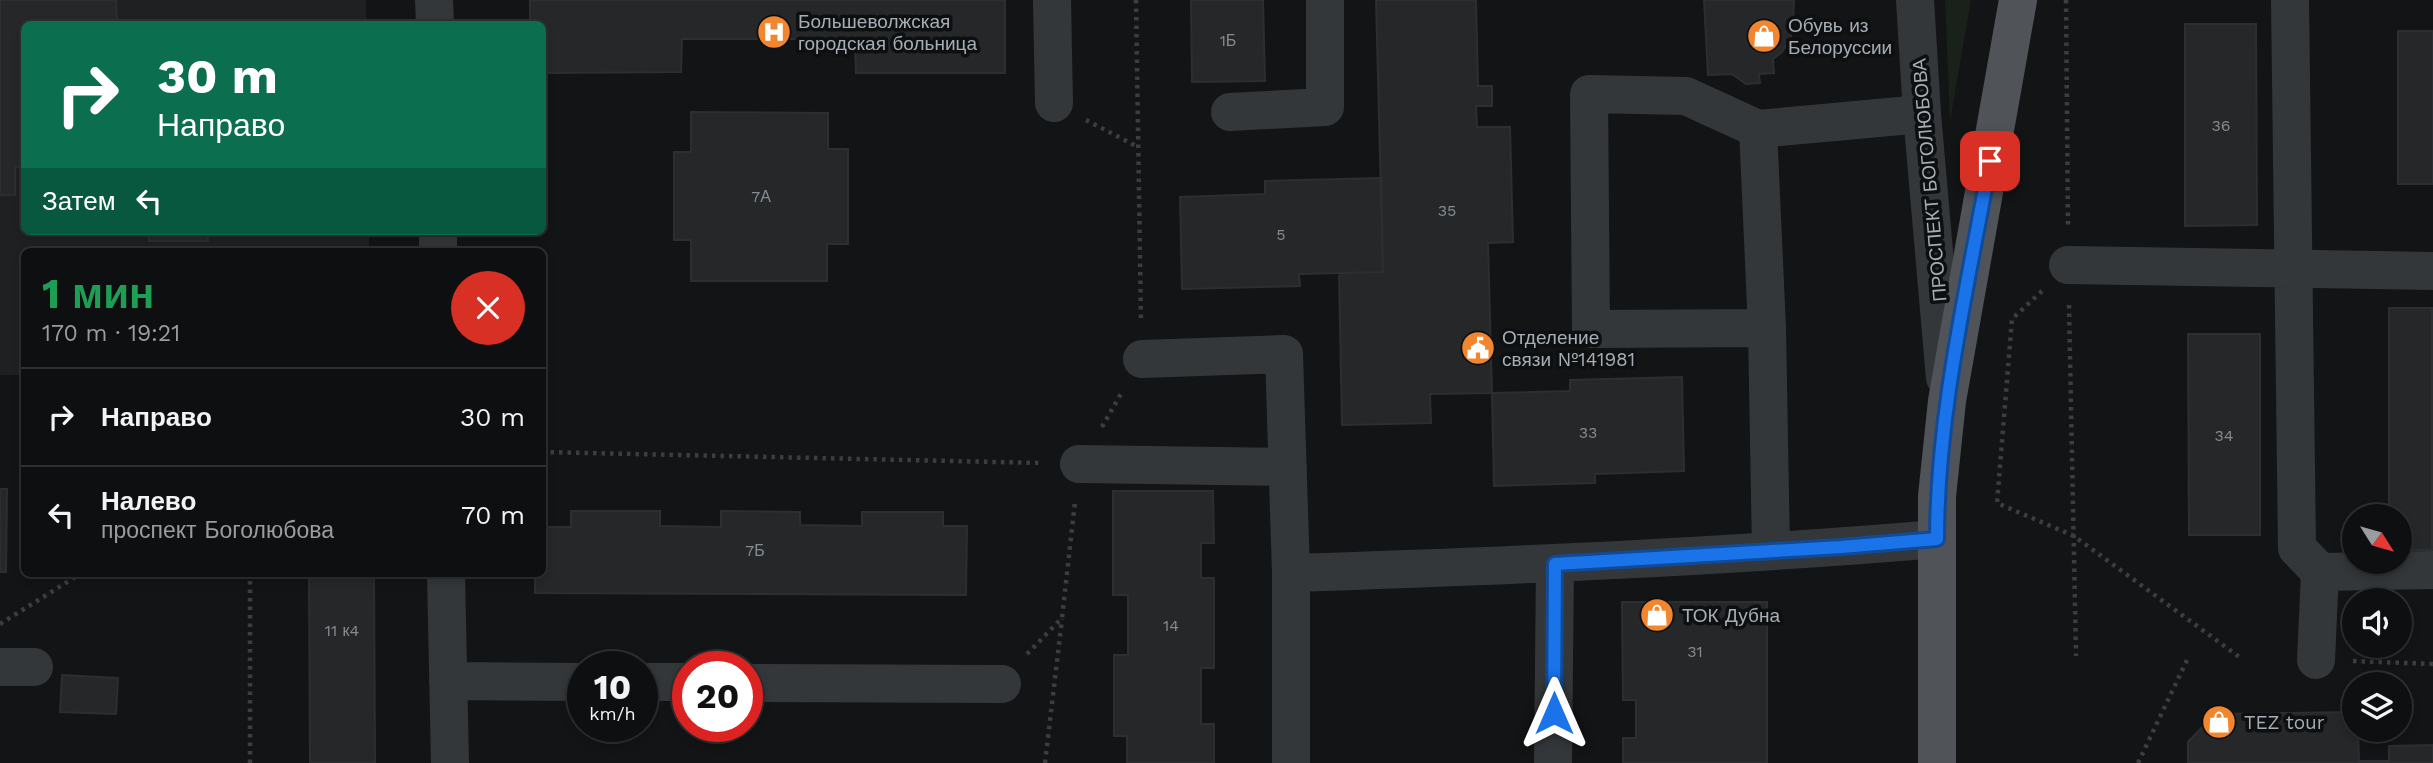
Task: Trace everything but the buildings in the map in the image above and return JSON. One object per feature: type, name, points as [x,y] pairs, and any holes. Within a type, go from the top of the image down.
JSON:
[{"type":"main road","name":"ПРОСПЕКТ БОГОЛЮБОВА","points":[[1937,763],[1937,496],[1947,401],[2018,0]]},
{"type":"street","points":[[434,0],[435,21]]},
{"type":"street","points":[[1052,0],[1054,103]]},
{"type":"street","points":[[1230,112],[1325,107],[1325,0]]},
{"type":"street","name":"ПРОСПЕКТ БОГОЛЮБОВА","points":[[1915,0],[1947,401]]},
{"type":"street","points":[[2290,0],[2297,548],[2320,572],[2316,660]]},
{"type":"street","points":[[1767,328],[1591,329],[1589,94],[1686,96],[1758,129],[1922,114]]},
{"type":"street","points":[[1758,129],[1767,328],[1771,551]]},
{"type":"street","points":[[2068,265],[2433,271]]},
{"type":"street","points":[[1142,359],[1284,354],[1291,573],[1292,763]]},
{"type":"street","points":[[1079,464],[1288,467]]},
{"type":"street","points":[[1291,573],[1555,564],[1937,539]]},
{"type":"street","points":[[1553,763],[1555,564]]},
{"type":"street","points":[[2320,572],[2433,570]]},
{"type":"street","points":[[446,577],[450,763]]},
{"type":"street","points":[[447,681],[567,682]]},
{"type":"street","points":[[763,683],[1002,684]]},
{"type":"path","points":[[1045,763],[1079,464],[1142,359],[1136,0]]},
{"type":"path","points":[[2066,0],[2076,656]]},
{"type":"path","points":[[1054,103],[1138,147]]},
{"type":"path","points":[[2068,265],[2012,319],[1997,503],[2074,536],[2242,659]]},
{"type":"path","points":[[546,452],[1079,464]]},
{"type":"path","points":[[0,624],[75,577]]},
{"type":"path","points":[[250,577],[250,763]]},
{"type":"path","points":[[1002,684],[1062,618]]},
{"type":"path","points":[[2138,763],[2188,658]]},
{"type":"path","points":[[2316,660],[2433,664]]},
{"type":"shaded area","points":[[0,0],[366,0],[366,21],[21,21],[21,235],[369,235],[369,248],[21,248],[21,375],[0,375]]},
{"type":"shaded area","points":[[1945,0],[1971,0],[1950,121]]},
{"type":"place","name":"Большеволжская городская больница","points":[[774,32]]},
{"type":"place","name":"Обувь из Белоруссии","points":[[1764,36]]},
{"type":"place","name":"Отделение связи №141981","points":[[1478,348]]},
{"type":"place","name":"ТОК Дубна","points":[[1657,615]]},
{"type":"place","name":"TEZ tour","points":[[2219,722]]},
{"type":"route","points":[[1554,713],[1555,564],[1937,539],[1937,496],[1947,401],[1990,161]]}]
